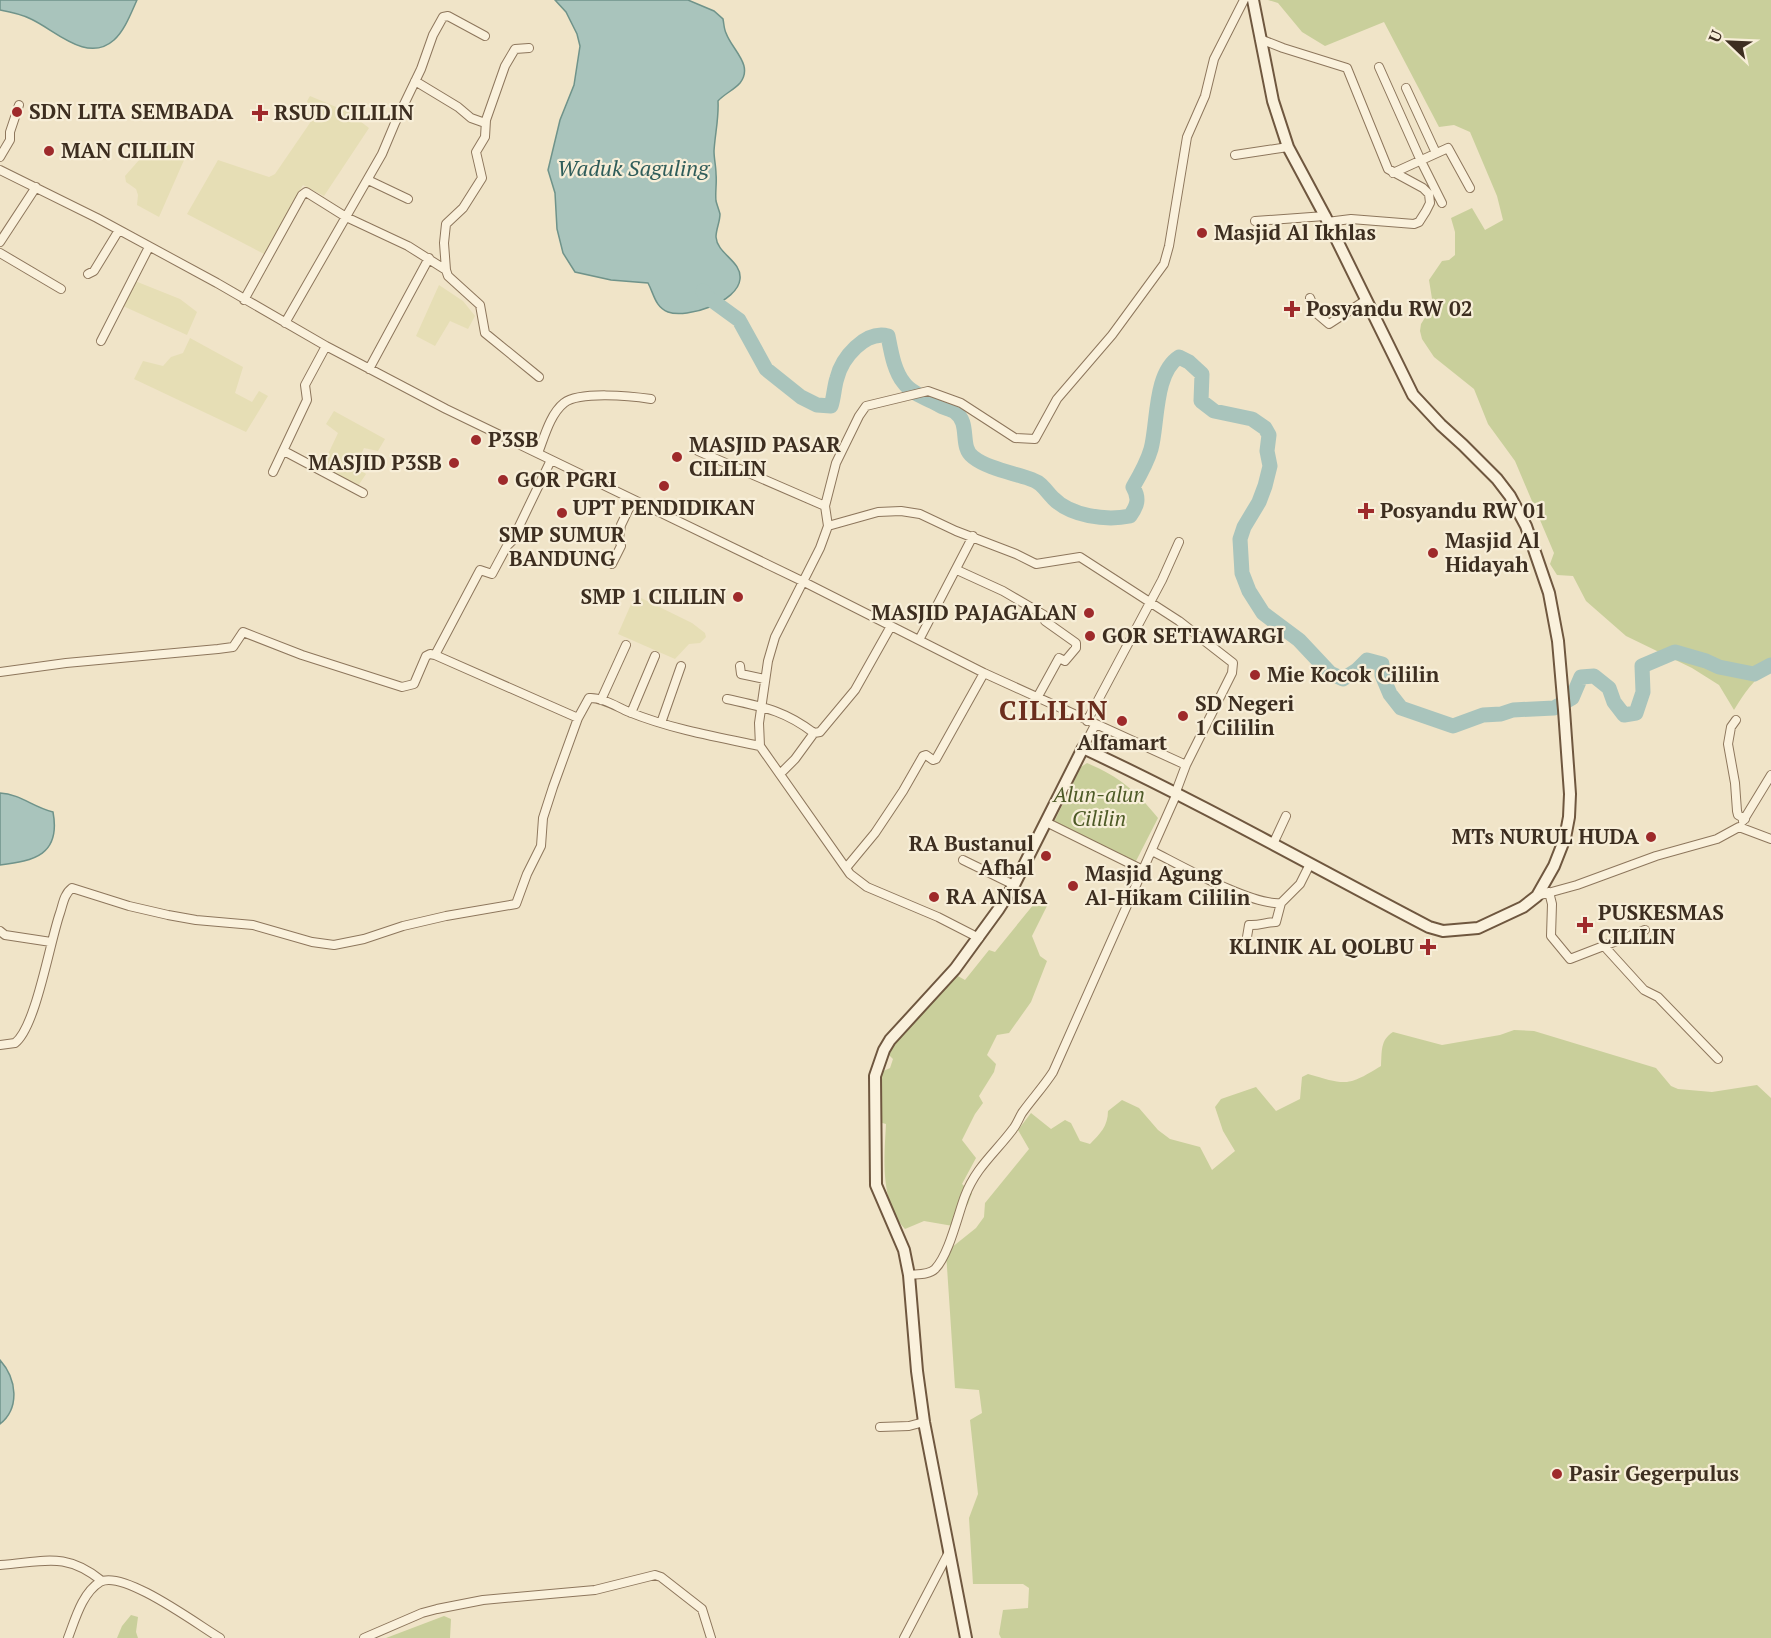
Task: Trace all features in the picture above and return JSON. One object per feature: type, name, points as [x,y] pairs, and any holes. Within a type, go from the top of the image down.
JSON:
[{"type":"main road","points":[[966,1638],[924,1422],[916,1371],[909,1275],[904,1250],[876,1185],[874,1076],[890,1040],[955,969],[979,938],[1014,885],[1083,748],[1177,793],[1430,927],[1443,931],[1478,928],[1523,907],[1537,896],[1561,851],[1569,817],[1562,679],[1549,593],[1526,526],[1497,479],[1413,395],[1288,147],[1273,101],[1253,0]]},
{"type":"street","points":[[979,938],[867,887],[855,879],[846,868],[760,746],[761,706],[768,661],[775,637],[804,582],[828,526],[825,506],[836,463],[866,406],[928,391],[961,403],[1015,438],[1035,439],[1057,399],[1112,335],[1164,264],[1170,246],[1187,136],[1201,106],[1214,59],[1244,0]]},
{"type":"street","points":[[285,323],[382,154],[433,35],[444,15],[448,15],[484,36]]},
{"type":"street","points":[[1254,221],[1351,219],[1414,224],[1419,222],[1430,203],[1429,194],[1423,188],[1393,173],[1385,164],[1347,68],[1259,39]]},
{"type":"street","points":[[528,48],[519,48],[513,52],[505,66],[485,123],[485,137],[476,152],[482,178],[463,208],[446,224],[444,243],[448,276],[481,307],[485,333],[539,377]]},
{"type":"street","points":[[1379,67],[1442,203]]},
{"type":"street","points":[[415,81],[458,107],[471,118],[485,123]]},
{"type":"street","points":[[1406,88],[1436,153]]},
{"type":"street","points":[[0,157],[10,140],[18,105]]},
{"type":"street","points":[[1235,155],[1288,147]]},
{"type":"street","points":[[1393,173],[1446,148],[1451,151],[1470,189]]},
{"type":"street","points":[[0,170],[119,230],[369,369],[804,582],[984,674],[1186,765]]},
{"type":"street","points":[[368,180],[408,200]]},
{"type":"street","points":[[0,242],[36,187]]},
{"type":"street","points":[[244,300],[304,192],[346,217],[429,258],[446,270]]},
{"type":"street","points":[[88,274],[94,271],[119,230]]},
{"type":"street","points":[[101,341],[149,247]]},
{"type":"street","points":[[0,253],[61,289]]},
{"type":"street","points":[[369,369],[429,258]]},
{"type":"street","points":[[1310,298],[1316,313],[1329,324],[1366,300]]},
{"type":"street","points":[[273,472],[307,400],[305,385],[326,346]]},
{"type":"street","points":[[538,453],[554,414],[564,403],[607,395],[651,399]]},
{"type":"street","points":[[284,451],[363,493]]},
{"type":"street","points":[[698,451],[825,506]]},
{"type":"street","points":[[435,655],[480,570],[492,574],[512,541],[551,460]]},
{"type":"street","points":[[612,564],[621,546],[619,538],[621,525],[633,500]]},
{"type":"street","points":[[828,526],[878,512],[901,511],[920,514],[1036,564],[1083,557],[1179,621],[1234,666],[1186,765],[1177,793],[1053,1072],[973,1180],[964,1197],[959,1219],[934,1270],[925,1274],[909,1275]]},
{"type":"street","points":[[919,640],[973,536]]},
{"type":"street","points":[[1083,748],[1091,723],[1179,542]]},
{"type":"street","points":[[957,570],[1003,591],[1044,615],[1045,621],[1076,643],[1076,648],[1065,661],[1059,658],[1036,698]]},
{"type":"street","points":[[780,774],[814,734],[820,732],[846,702],[891,626]]},
{"type":"street","points":[[0,672],[66,663],[233,647],[243,632],[302,655],[402,687],[416,682],[426,656],[435,655],[578,718]]},
{"type":"street","points":[[601,700],[626,645]]},
{"type":"street","points":[[631,713],[655,656]]},
{"type":"street","points":[[661,723],[681,666]]},
{"type":"street","points":[[740,666],[741,674],[765,679]]},
{"type":"street","points":[[846,868],[875,833],[923,756],[936,759],[984,674]]},
{"type":"street","points":[[0,1045],[15,1043],[26,1029],[66,894],[72,888],[158,913],[196,920],[253,925],[312,942],[334,945],[355,941],[446,916],[514,905],[541,846],[543,818],[578,718],[587,700],[593,698],[601,700],[631,713],[704,735],[760,746]]},
{"type":"street","points":[[727,699],[761,706],[791,717],[814,734]]},
{"type":"street","points":[[1736,720],[1728,735],[1728,744],[1737,811],[1741,818],[1745,819]]},
{"type":"street","points":[[1537,896],[1577,885],[1656,856],[1717,839],[1739,827],[1771,775]]},
{"type":"street","points":[[1273,844],[1286,816]]},
{"type":"street","points":[[1046,822],[1143,870]]},
{"type":"street","points":[[1739,827],[1771,839]]},
{"type":"street","points":[[1152,850],[1229,889],[1273,904],[1281,903]]},
{"type":"street","points":[[963,860],[1014,885]]},
{"type":"street","points":[[1245,949],[1249,925],[1260,926],[1265,922],[1275,922],[1281,903],[1300,884],[1310,864]]},
{"type":"street","points":[[1549,892],[1552,904],[1551,936],[1570,958],[1645,930]]},
{"type":"street","points":[[0,931],[5,935],[51,942]]},
{"type":"street","points":[[1604,946],[1644,990],[1658,997],[1718,1059]]},
{"type":"street","points":[[880,1426],[909,1426],[924,1422]]},
{"type":"street","points":[[904,1638],[949,1552]]},
{"type":"street","points":[[0,1565],[61,1560],[84,1568],[102,1581],[117,1581],[145,1591],[220,1638]]},
{"type":"street","points":[[364,1638],[422,1613],[437,1609],[483,1600],[595,1590],[655,1575],[661,1577],[702,1609],[711,1638]]},
{"type":"street","points":[[68,1638],[84,1601],[102,1581]]},
{"type":"shaded area","points":[[310,96],[348,112],[369,128],[324,196],[303,185],[264,254],[187,214],[218,160],[269,177],[275,174],[314,117],[307,101]]},
{"type":"shaded area","points":[[160,141],[188,151],[159,217],[137,205],[136,189],[126,182],[125,176],[147,151]]},
{"type":"shaded area","points":[[135,281],[180,299],[197,312],[187,335],[123,306]]},
{"type":"shaded area","points":[[439,285],[463,301],[475,316],[468,329],[450,321],[435,346],[416,336]]},
{"type":"shaded area","points":[[190,338],[243,367],[235,393],[252,402],[259,391],[268,396],[246,432],[134,379],[143,361],[163,366],[171,357],[183,353]]},
{"type":"shaded area","points":[[334,411],[385,439],[378,451],[364,448],[356,466],[366,474],[358,486],[322,467],[338,433],[326,424]]},
{"type":"shaded area","points":[[635,595],[692,623],[705,633],[706,637],[700,643],[689,644],[675,659],[618,634]]},
{"type":"green space","points":[[1268,0],[1771,0],[1771,668],[1754,681],[1734,710],[1719,685],[1692,668],[1626,636],[1586,601],[1573,576],[1557,575],[1550,564],[1554,553],[1515,461],[1488,424],[1474,389],[1434,357],[1422,339],[1421,324],[1433,305],[1429,280],[1442,261],[1449,260],[1455,255],[1455,232],[1451,218],[1472,208],[1485,230],[1503,220],[1497,196],[1470,132],[1454,125],[1439,127],[1384,22],[1325,46],[1302,32],[1278,3]]},
{"type":"green space","name":"Alun-alun Cililin","points":[[1087,763],[1127,786],[1158,818],[1135,863],[1054,822],[1081,767]]},
{"type":"green space","points":[[1038,899],[1048,904],[1032,936],[1040,956],[1047,961],[1031,1002],[1009,1033],[997,1035],[987,1055],[996,1064],[994,1072],[979,1096],[983,1103],[962,1140],[976,1158],[962,1184],[972,1193],[968,1204],[953,1226],[924,1221],[905,1229],[891,1206],[887,1193],[885,1180],[886,1124],[879,1122],[877,1074],[890,1068],[893,1059],[887,1053],[897,1038],[956,975],[965,980],[989,950],[995,952]]},
{"type":"green space","points":[[1514,1030],[1534,1031],[1656,1068],[1671,1086],[1678,1089],[1712,1092],[1757,1085],[1771,1098],[1771,1638],[1001,1638],[999,1634],[1003,1610],[1028,1608],[1029,1588],[1023,1584],[973,1584],[969,1518],[978,1494],[970,1420],[982,1413],[979,1390],[955,1388],[946,1252],[976,1228],[984,1217],[985,1203],[1029,1149],[1018,1130],[1031,1113],[1051,1129],[1065,1120],[1071,1123],[1080,1141],[1090,1144],[1105,1125],[1108,1111],[1122,1100],[1139,1108],[1158,1130],[1170,1139],[1200,1147],[1212,1170],[1235,1151],[1223,1131],[1215,1107],[1221,1099],[1256,1087],[1276,1111],[1300,1099],[1302,1077],[1308,1074],[1339,1082],[1361,1078],[1381,1066],[1384,1043],[1393,1032],[1442,1045],[1500,1035]]},
{"type":"green space","points":[[131,1615],[138,1617],[136,1632],[138,1638],[117,1638],[122,1626]]},
{"type":"green space","points":[[444,1616],[451,1619],[450,1638],[386,1638]]},
{"type":"water","points":[[0,0],[137,0],[118,36],[104,46],[93,48],[71,43],[27,17],[0,10]]},
{"type":"water","name":"Waduk Saguling","points":[[555,0],[688,0],[714,11],[723,19],[725,31],[745,70],[740,83],[718,101],[714,151],[716,201],[720,214],[716,237],[720,248],[737,267],[740,279],[731,295],[710,307],[687,313],[668,312],[658,304],[648,283],[611,280],[575,272],[563,253],[557,229],[555,193],[548,170],[560,120],[574,85],[580,46],[566,12]]},
{"type":"water","points":[[0,793],[14,796],[53,812],[53,838],[49,847],[34,858],[0,865]]},
{"type":"water","points":[[0,1360],[10,1376],[14,1393],[11,1410],[0,1424]]},
{"type":"waterway","points":[[703,291],[706,296],[739,320],[766,369],[801,397],[817,405],[831,406],[840,370],[856,347],[871,337],[888,336],[893,361],[907,387],[960,417],[967,447],[973,457],[994,468],[1036,481],[1060,504],[1089,516],[1110,518],[1130,516],[1137,502],[1133,487],[1151,449],[1158,399],[1165,374],[1179,357],[1189,362],[1202,374],[1201,401],[1214,411],[1252,419],[1265,428],[1269,435],[1267,451],[1270,466],[1265,486],[1240,539],[1242,573],[1249,591],[1263,613],[1299,640],[1330,673],[1343,679],[1367,660],[1382,664],[1382,675],[1390,694],[1401,708],[1453,726],[1483,715],[1501,714],[1513,710],[1554,708],[1572,698],[1581,677],[1594,676],[1609,688],[1614,702],[1624,715],[1636,713],[1643,692],[1642,666],[1675,652],[1719,667],[1754,674],[1771,665]]},
{"type":"place","name":"SDN LITA SEMBADA","points":[[17,112]]},
{"type":"place","name":"RSUD CILILIN","points":[[260,113]]},
{"type":"place","name":"MAN CILILIN","points":[[49,151]]},
{"type":"place","name":"Masjid Al Ikhlas","points":[[1202,233]]},
{"type":"place","name":"Posyandu RW 02","points":[[1292,309]]},
{"type":"place","name":"P3SB","points":[[476,440]]},
{"type":"place","name":"MASJID PASAR CILILIN","points":[[677,457]]},
{"type":"place","name":"MASJID P3SB","points":[[454,463]]},
{"type":"place","name":"GOR PGRI","points":[[503,480]]},
{"type":"place","name":"UPT PENDIDIKAN","points":[[664,486]]},
{"type":"place","name":"Posyandu RW 01","points":[[1366,511]]},
{"type":"place","name":"SMP SUMUR BANDUNG","points":[[562,513]]},
{"type":"place","name":"Masjid Al Hidayah","points":[[1433,553]]},
{"type":"place","name":"SMP 1 CILILIN","points":[[738,597]]},
{"type":"place","name":"MASJID PAJAGALAN","points":[[1089,613]]},
{"type":"place","name":"GOR SETIAWARGI","points":[[1090,636]]},
{"type":"place","name":"Mie Kocok Cililin","points":[[1255,675]]},
{"type":"place","name":"SD Negeri 1 Cililin","points":[[1183,716]]},
{"type":"place","name":"Alfamart","points":[[1122,721]]},
{"type":"place","name":"MTs NURUL HUDA","points":[[1651,837]]},
{"type":"place","name":"RA Bustanul Afhal","points":[[1046,856]]},
{"type":"place","name":"Masjid Agung Al-Hikam Cililin","points":[[1073,886]]},
{"type":"place","name":"RA ANISA","points":[[934,897]]},
{"type":"place","name":"PUSKESMAS CILILIN","points":[[1585,925]]},
{"type":"place","name":"KLINIK AL QOLBU","points":[[1428,947]]},
{"type":"place","name":"Pasir Gegerpulus","points":[[1557,1474]]},
{"type":"district","name":"CILILIN","points":[[1054,711]]}]
